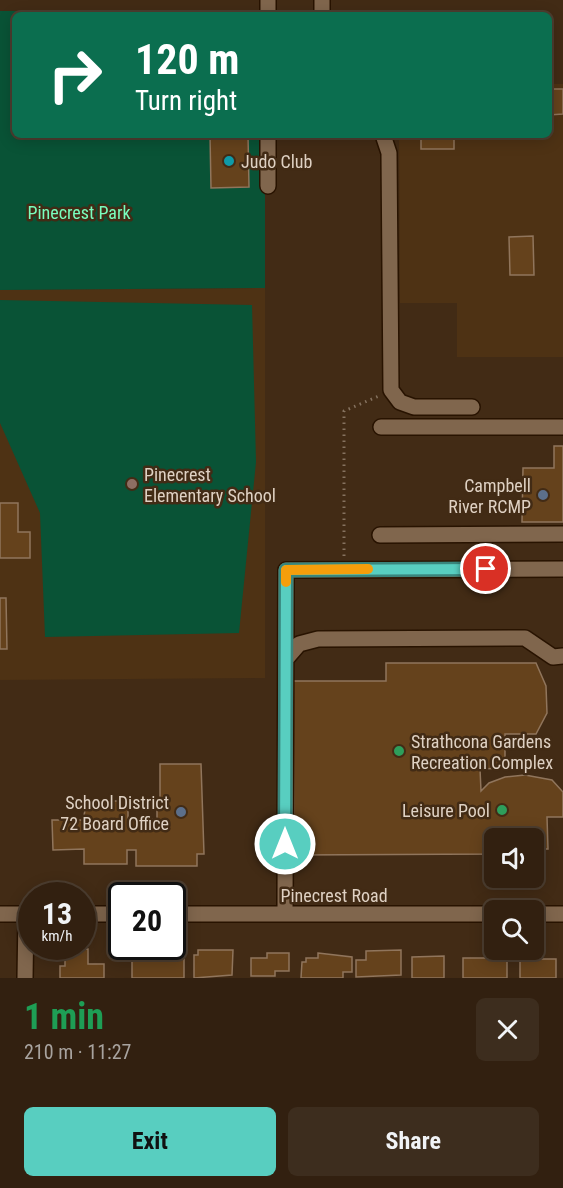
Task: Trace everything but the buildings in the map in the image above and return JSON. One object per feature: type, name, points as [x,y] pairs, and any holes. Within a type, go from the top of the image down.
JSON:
[{"type":"street","points":[[268,138],[268,186]]},
{"type":"street","points":[[384,138],[389,153],[391,390],[400,402],[414,407],[472,406]]},
{"type":"street","points":[[381,427],[563,427]]},
{"type":"street","points":[[380,535],[563,534]]},
{"type":"street","points":[[285,914],[286,570],[563,569]]},
{"type":"street","points":[[285,659],[299,644],[318,639],[525,638],[553,657],[563,656]]},
{"type":"street","points":[[0,914],[18,914]]},
{"type":"street","name":"Pinecrest Road","points":[[186,914],[484,914]]},
{"type":"street","points":[[544,914],[563,914]]},
{"type":"street","points":[[26,978],[27,960]]},
{"type":"path","points":[[344,570],[344,411],[391,390]]},
{"type":"shaded area","points":[[552,84],[563,84],[563,357],[457,357],[457,303],[400,303],[399,138],[552,138]]},
{"type":"shaded area","name":"Pinecrest Elementary School","points":[[265,288],[265,678],[0,680],[0,290]]},
{"type":"green space","name":"Pinecrest Park","points":[[0,11],[265,11],[12,12],[12,138],[265,138],[265,288],[0,290]]},
{"type":"green space","name":"Pinecrest Elementary School","points":[[0,300],[252,305],[256,462],[239,633],[45,637],[40,513],[0,423]]},
{"type":"slow traffic","points":[[286,582],[286,570],[368,569]]},
{"type":"place","name":"Judo Club","points":[[229,161]]},
{"type":"place","name":"Pinecrest Elementary School","points":[[132,484]]},
{"type":"place","name":"Campbell River RCMP","points":[[543,495]]},
{"type":"place","name":"Strathcona Gardens Recreation Complex","points":[[399,751]]},
{"type":"place","name":"Leisure Pool","points":[[502,810]]},
{"type":"place","name":"School District 72 Board Office","points":[[181,812]]},
{"type":"route","points":[[285,844],[286,570],[486,569]]}]
